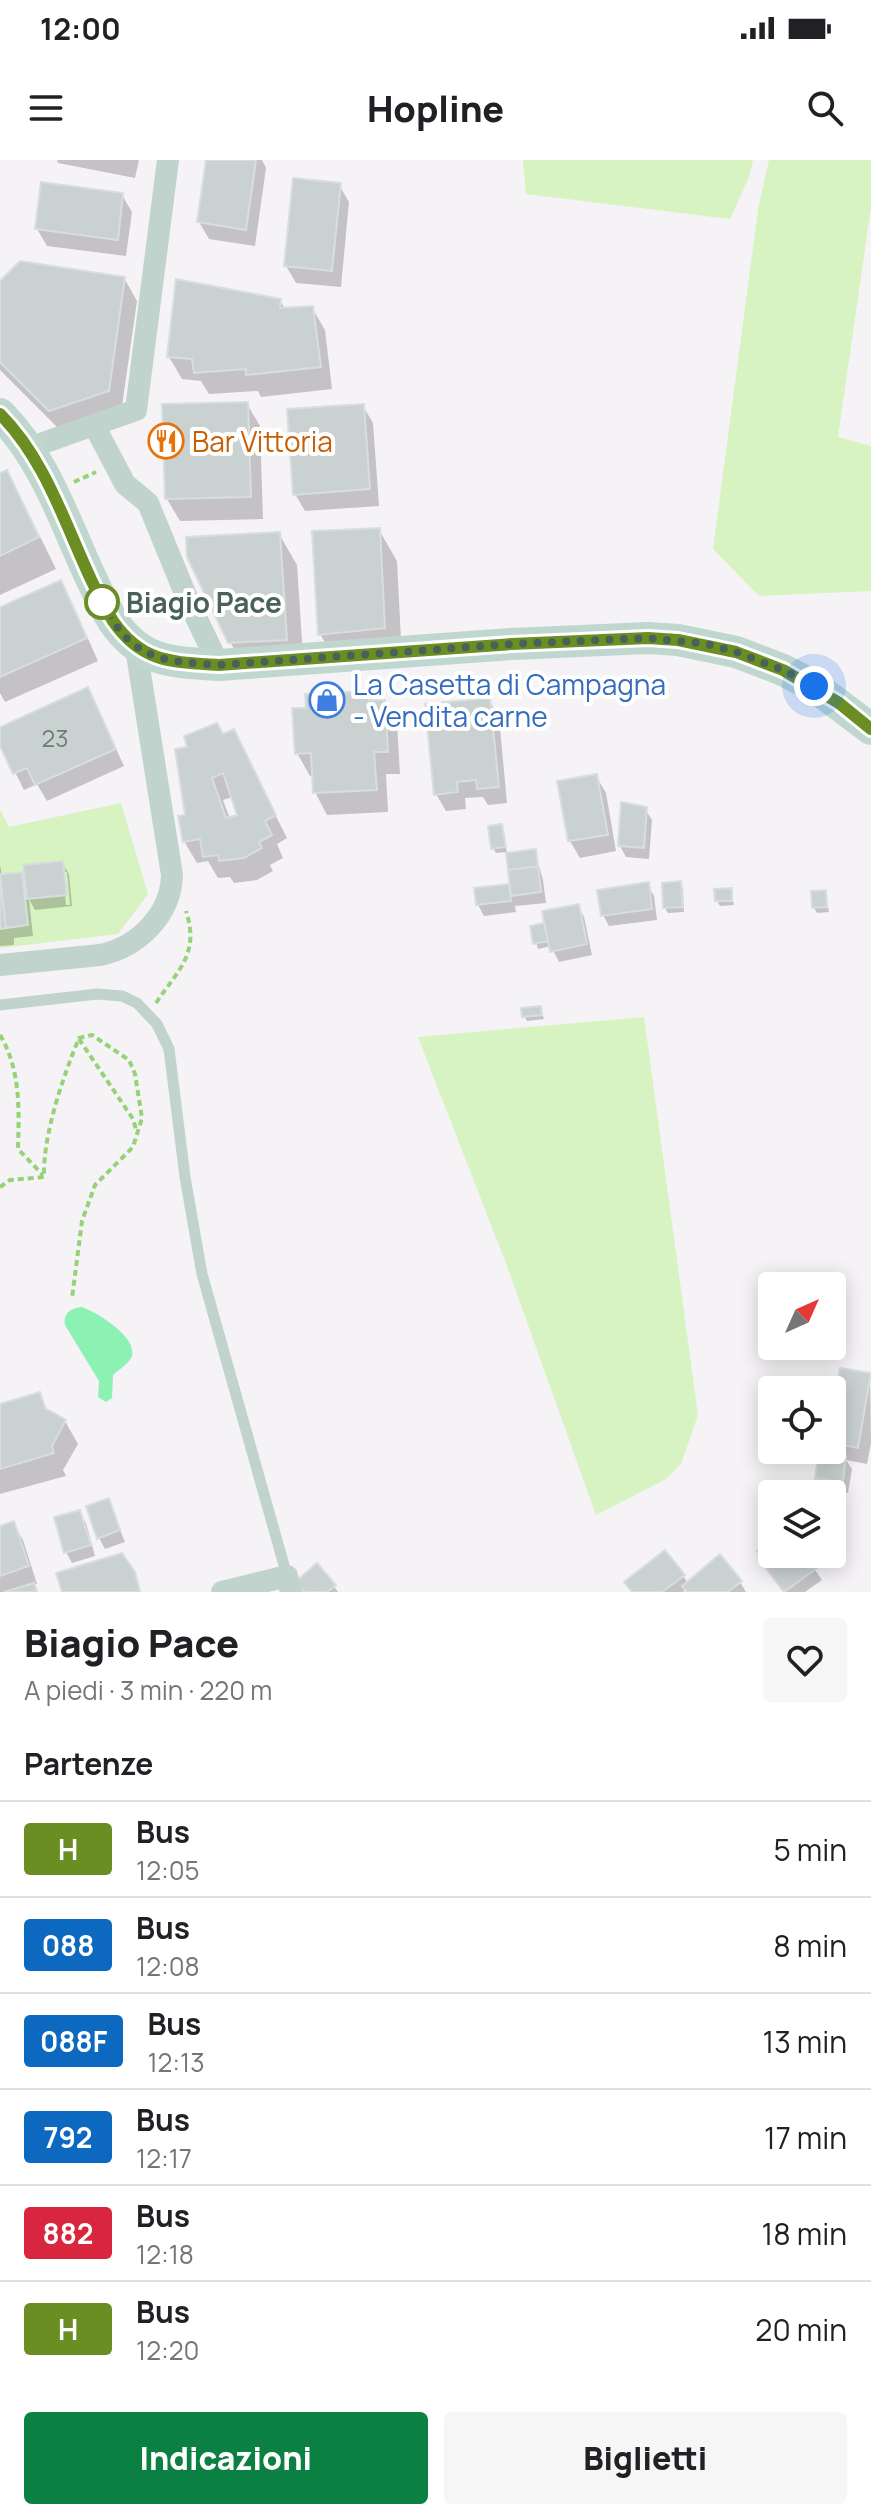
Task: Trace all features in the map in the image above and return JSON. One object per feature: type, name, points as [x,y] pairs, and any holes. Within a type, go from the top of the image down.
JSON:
[{"type":"main road","points":[[0,414],[29,448],[106,610],[136,648],[166,659],[219,665],[512,644],[648,638],[678,640],[736,652],[783,670],[839,703],[871,729]]},
{"type":"street","points":[[29,448],[136,410],[168,160]]},
{"type":"street","points":[[94,425],[125,484],[148,503],[189,603],[219,665]]},
{"type":"street","points":[[0,965],[116,951],[142,935],[170,896],[172,875],[136,648]]},
{"type":"street","points":[[222,1592],[289,1584]]},
{"type":"lane","points":[[0,1005],[97,994],[122,996],[144,1008],[162,1031],[172,1055],[185,1177],[202,1274],[289,1584]]},
{"type":"path","points":[[158,1001],[188,958],[191,925]]},
{"type":"path","points":[[0,1035],[9,1052],[19,1092],[18,1149],[44,1177]]},
{"type":"path","points":[[72,1298],[82,1221],[95,1185],[133,1147],[142,1118],[135,1074],[129,1060],[92,1035],[79,1038]]},
{"type":"path","points":[[44,1177],[43,1152],[79,1038]]},
{"type":"path","points":[[79,1038],[133,1119],[137,1131]]},
{"type":"path","points":[[0,1187],[10,1180],[44,1177]]},
{"type":"shaded area","points":[[523,160],[753,160],[749,177],[730,219],[526,194]]},
{"type":"shaded area","points":[[769,160],[871,160],[871,207],[838,437],[871,446],[871,591],[759,596],[713,549],[758,210]]},
{"type":"shaded area","points":[[121,803],[148,894],[118,934],[0,948],[0,809],[9,827]]},
{"type":"shaded area","points":[[644,1017],[698,1415],[681,1464],[666,1479],[596,1515],[507,1266],[418,1037]]},
{"type":"shaded area","points":[[82,1307],[114,1326],[132,1348],[131,1359],[113,1375],[112,1398],[106,1402],[98,1397],[99,1381],[65,1325],[69,1312]]},
{"type":"building","points":[[206,160],[256,160],[246,230],[197,222]]},
{"type":"building","points":[[293,178],[341,183],[332,271],[284,266]]},
{"type":"building","points":[[41,182],[123,193],[118,240],[35,229]]},
{"type":"building","points":[[20,261],[125,277],[109,391],[49,411],[0,362],[0,281]]},
{"type":"building","points":[[176,279],[281,299],[280,308],[313,306],[321,367],[246,375],[246,369],[194,373],[192,359],[167,357]]},
{"type":"building","points":[[248,402],[251,497],[165,499],[162,404]]},
{"type":"building","points":[[364,404],[370,489],[293,495],[287,409]]},
{"type":"building","points":[[7,470],[39,537],[0,556],[0,473]]},
{"type":"building","points":[[380,528],[385,628],[318,635],[312,531]]},
{"type":"building","points":[[280,532],[287,640],[228,643],[187,557],[186,537]]},
{"type":"building","points":[[61,580],[87,638],[0,677],[0,607]]},
{"type":"building","points":[[88,687],[116,749],[35,785],[27,768],[13,774],[0,746],[0,727]]},
{"type":"building","points":[[369,691],[369,700],[385,700],[388,752],[374,752],[377,790],[313,793],[311,753],[295,754],[292,708],[306,708],[305,694]]},
{"type":"building","points":[[490,698],[499,787],[477,789],[476,780],[457,782],[458,792],[434,795],[425,704]]},
{"type":"building","points":[[217,723],[223,734],[234,729],[276,815],[265,821],[272,835],[259,842],[262,848],[244,858],[219,861],[218,855],[203,857],[200,839],[183,842],[178,816],[185,815],[175,749],[187,747],[184,736]],"holes":[[[223,773],[237,815],[226,818],[212,778]]]},
{"type":"building","points":[[597,774],[608,835],[568,841],[557,781]]},
{"type":"building","points":[[621,802],[647,807],[644,848],[618,846]]},
{"type":"building","points":[[502,824],[506,847],[491,849],[488,826]]},
{"type":"building","points":[[536,849],[538,866],[508,870],[506,853]]},
{"type":"building","points":[[63,861],[67,895],[27,899],[23,865]]},
{"type":"building","points":[[538,866],[541,892],[511,896],[508,870]]},
{"type":"building","points":[[22,872],[28,925],[6,928],[0,874]]},
{"type":"building","points":[[0,881],[6,928],[0,929]]},
{"type":"building","points":[[681,881],[683,907],[663,908],[662,883]]},
{"type":"building","points":[[649,882],[652,909],[601,916],[597,890]]},
{"type":"building","points":[[509,884],[511,901],[476,905],[474,888]]},
{"type":"building","points":[[732,888],[732,901],[715,901],[714,889]]},
{"type":"building","points":[[826,890],[827,907],[812,908],[811,891]]},
{"type":"building","points":[[579,904],[587,944],[550,952],[542,911]]},
{"type":"building","points":[[544,923],[548,941],[533,944],[530,926]]},
{"type":"building","points":[[541,1006],[542,1015],[522,1017],[521,1008]]},
{"type":"building","points":[[840,1368],[871,1373],[858,1448],[846,1446],[846,1376],[839,1376]]},
{"type":"building","points":[[40,1392],[45,1408],[66,1420],[52,1446],[54,1453],[0,1469],[0,1404]]},
{"type":"building","points":[[817,1464],[845,1464],[843,1480],[815,1478]]},
{"type":"building","points":[[109,1498],[120,1530],[97,1539],[86,1506]]},
{"type":"building","points":[[80,1510],[91,1545],[64,1553],[54,1517]]},
{"type":"building","points":[[14,1521],[29,1566],[0,1576],[0,1526]]},
{"type":"building","points":[[665,1550],[685,1575],[662,1592],[632,1592],[624,1582]]},
{"type":"building","points":[[122,1553],[135,1572],[140,1592],[62,1592],[56,1573]]},
{"type":"building","points":[[720,1554],[742,1581],[728,1592],[687,1592],[682,1586]]},
{"type":"building","points":[[317,1563],[336,1585],[327,1592],[304,1592],[295,1582]]},
{"type":"building","points":[[766,1568],[817,1568],[784,1592]]},
{"type":"building","points":[[34,1583],[37,1592],[4,1592]]},
{"type":"bus line","name":"H","points":[[0,414],[35,459],[106,610],[130,643],[146,653],[177,661],[219,665],[512,644],[648,638],[678,640],[736,652],[783,670],[814,686],[871,729]]},
{"type":"place","name":"Bar Vittoria","points":[[166,441]]},
{"type":"place","name":"Biagio Pace","points":[[102,602]]},
{"type":"place","name":"La Casetta di Campagna - Vendita carne","points":[[327,700]]},
{"type":"route","points":[[102,602],[99,596],[123,635],[136,648],[166,659],[195,664],[648,638],[707,644],[736,652],[814,686]]}]
